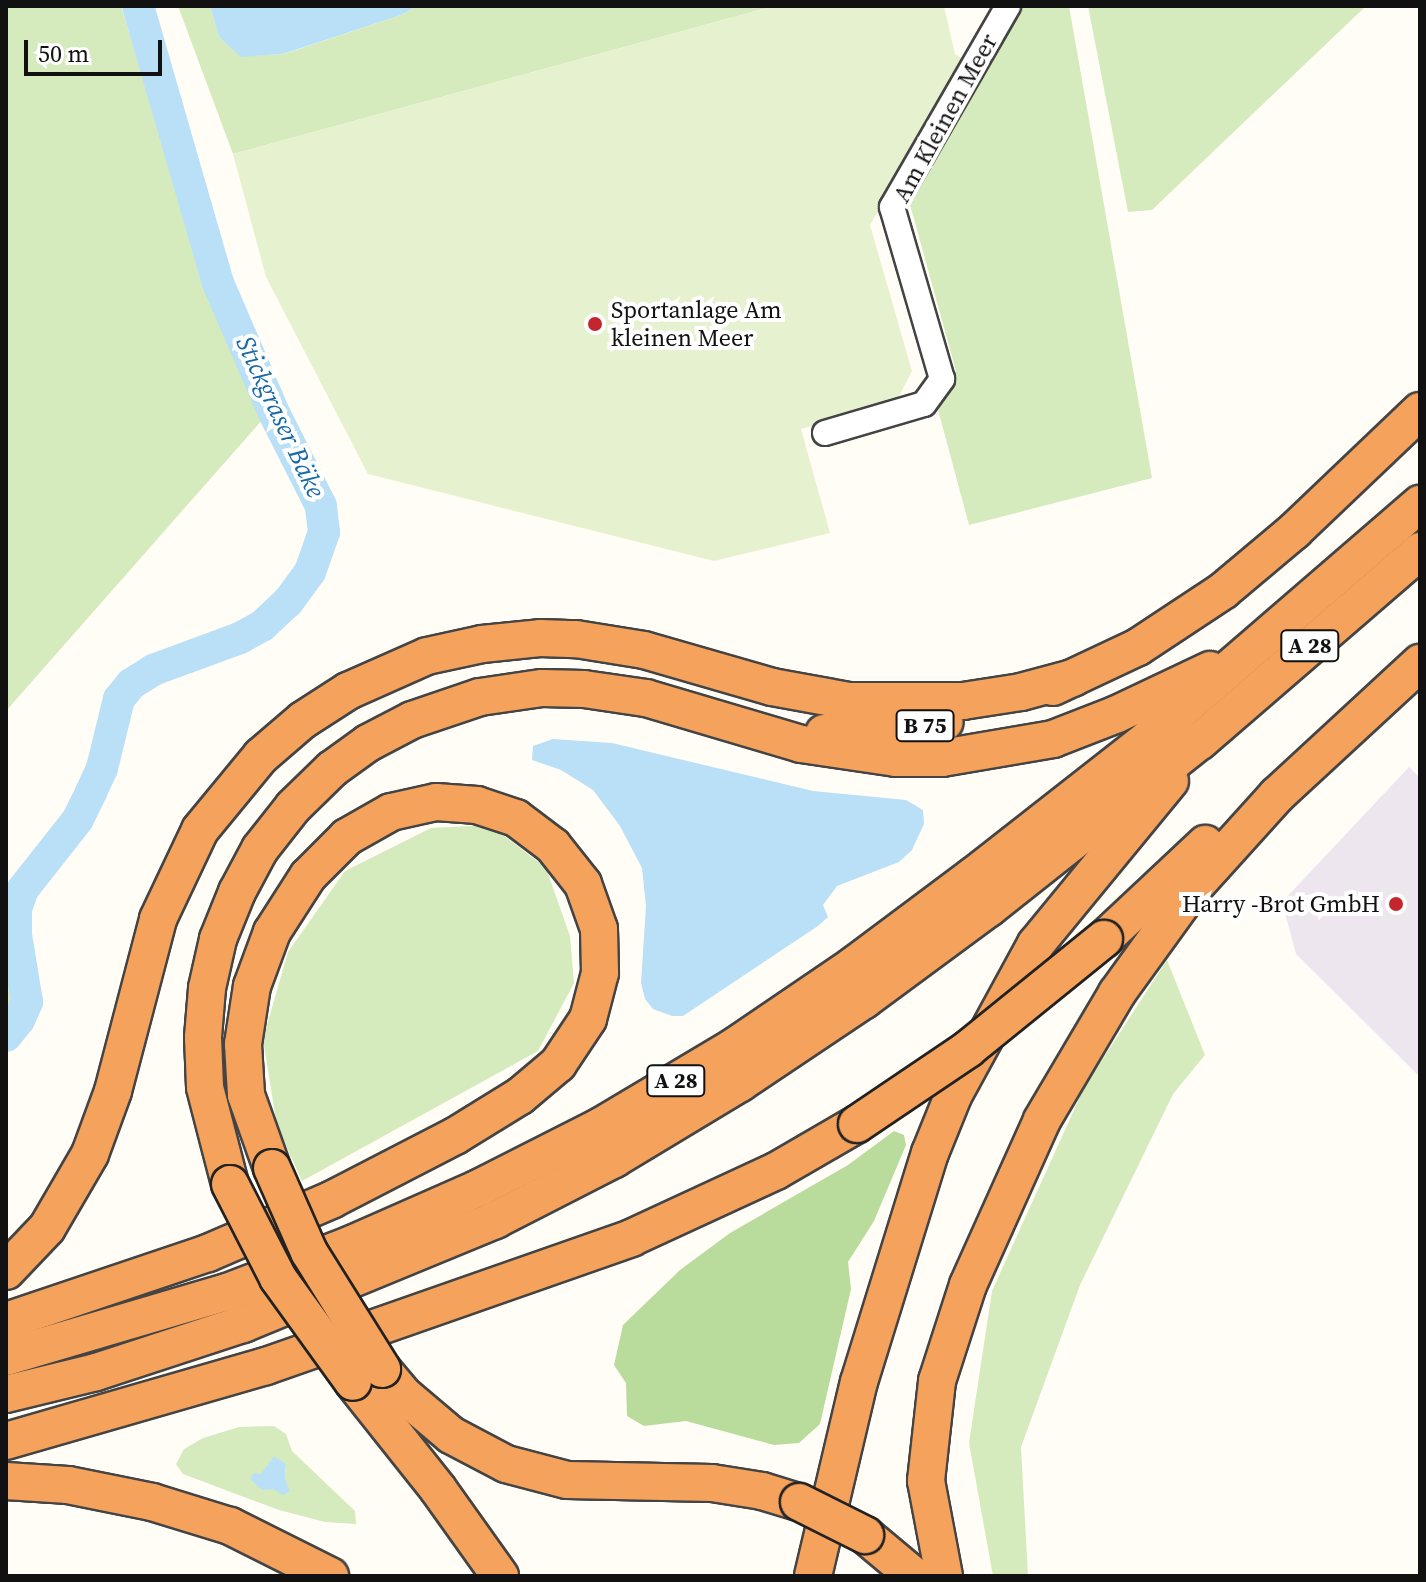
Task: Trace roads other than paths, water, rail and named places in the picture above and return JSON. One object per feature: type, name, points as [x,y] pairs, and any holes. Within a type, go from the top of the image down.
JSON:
[{"type":"highway","points":[[6,1271],[47,1228],[90,1154],[113,1091],[158,919],[200,830],[261,756],[303,720],[337,697],[427,656],[482,644],[540,638],[633,648],[772,687],[849,701],[963,701],[1021,692],[1073,678],[1149,641],[1224,590],[1294,531],[1420,411]]},
{"type":"highway","name":"A 28","points":[[6,1357],[227,1292],[338,1250],[479,1188],[601,1126],[735,1046],[854,965],[1020,839],[1258,647],[1420,504]]},
{"type":"highway","name":"A 28","points":[[6,1394],[96,1372],[243,1324],[495,1220],[614,1159],[740,1083],[864,1000],[989,908],[1200,741],[1420,551]]},
{"type":"highway","points":[[914,1576],[865,1535],[799,1502],[762,1491],[712,1483],[567,1480],[506,1464],[451,1435],[405,1396],[367,1376],[278,1278],[230,1184],[205,1087],[203,1037],[207,988],[218,939],[237,892],[260,849],[293,807],[332,769],[368,743],[449,705],[542,688],[584,689],[646,698],[770,736],[843,752],[896,758],[942,758],[1025,746],[1117,714],[1258,647]]},
{"type":"highway","points":[[944,1576],[930,1516],[926,1481],[937,1381],[968,1285],[1015,1176],[1092,1031],[1193,888],[1277,795],[1420,663]]},
{"type":"highway","name":"B 75","points":[[770,736],[928,725],[964,719],[1035,696],[1073,678]]},
{"type":"highway","points":[[813,1576],[859,1382],[930,1153],[953,1096],[1036,944],[1076,892],[1139,822],[1200,741]]},
{"type":"highway","points":[[6,1441],[266,1366],[631,1238],[776,1171],[857,1124],[968,1049],[1104,939],[1215,835],[1331,743]]},
{"type":"highway","points":[[6,1321],[208,1253],[331,1200],[455,1136],[520,1096],[558,1064],[588,1019],[600,973],[599,929],[583,884],[553,846],[516,818],[477,805],[436,802],[391,812],[358,831],[308,876],[272,932],[252,986],[243,1044],[246,1095],[272,1168],[309,1252],[367,1376],[438,1489],[500,1576]]},
{"type":"highway","points":[[6,1481],[68,1485],[152,1502],[230,1526],[330,1576]]},
{"type":"street","name":"Am Kleinen Meer","points":[[825,433],[924,404],[942,379],[892,207],[1008,6]]},
{"type":"water","points":[[210,6],[418,6],[401,15],[283,54],[241,57],[219,37]]},
{"type":"water","points":[[553,739],[612,743],[813,791],[906,800],[923,810],[924,824],[912,850],[899,862],[837,886],[823,905],[828,917],[818,926],[683,1016],[672,1016],[653,1009],[645,999],[641,983],[646,906],[642,868],[620,826],[593,790],[561,770],[532,760],[533,746]]},
{"type":"water","points":[[274,1456],[286,1464],[285,1479],[290,1491],[283,1495],[273,1489],[262,1490],[250,1479],[254,1473],[261,1474]]},
{"type":"waterway","name":"Stickgraser Bäke","points":[[6,1036],[19,1020],[27,1002],[16,935],[16,909],[23,889],[78,819],[102,768],[119,699],[131,684],[153,670],[240,638],[263,625],[288,602],[310,572],[324,532],[321,506],[274,413],[218,283],[138,6]]},
{"type":"place","name":"Sportanlage Am kleinen Meer","points":[[595,324]]},
{"type":"place","name":"Harry -Brot GmbH","points":[[1396,904]]}]
